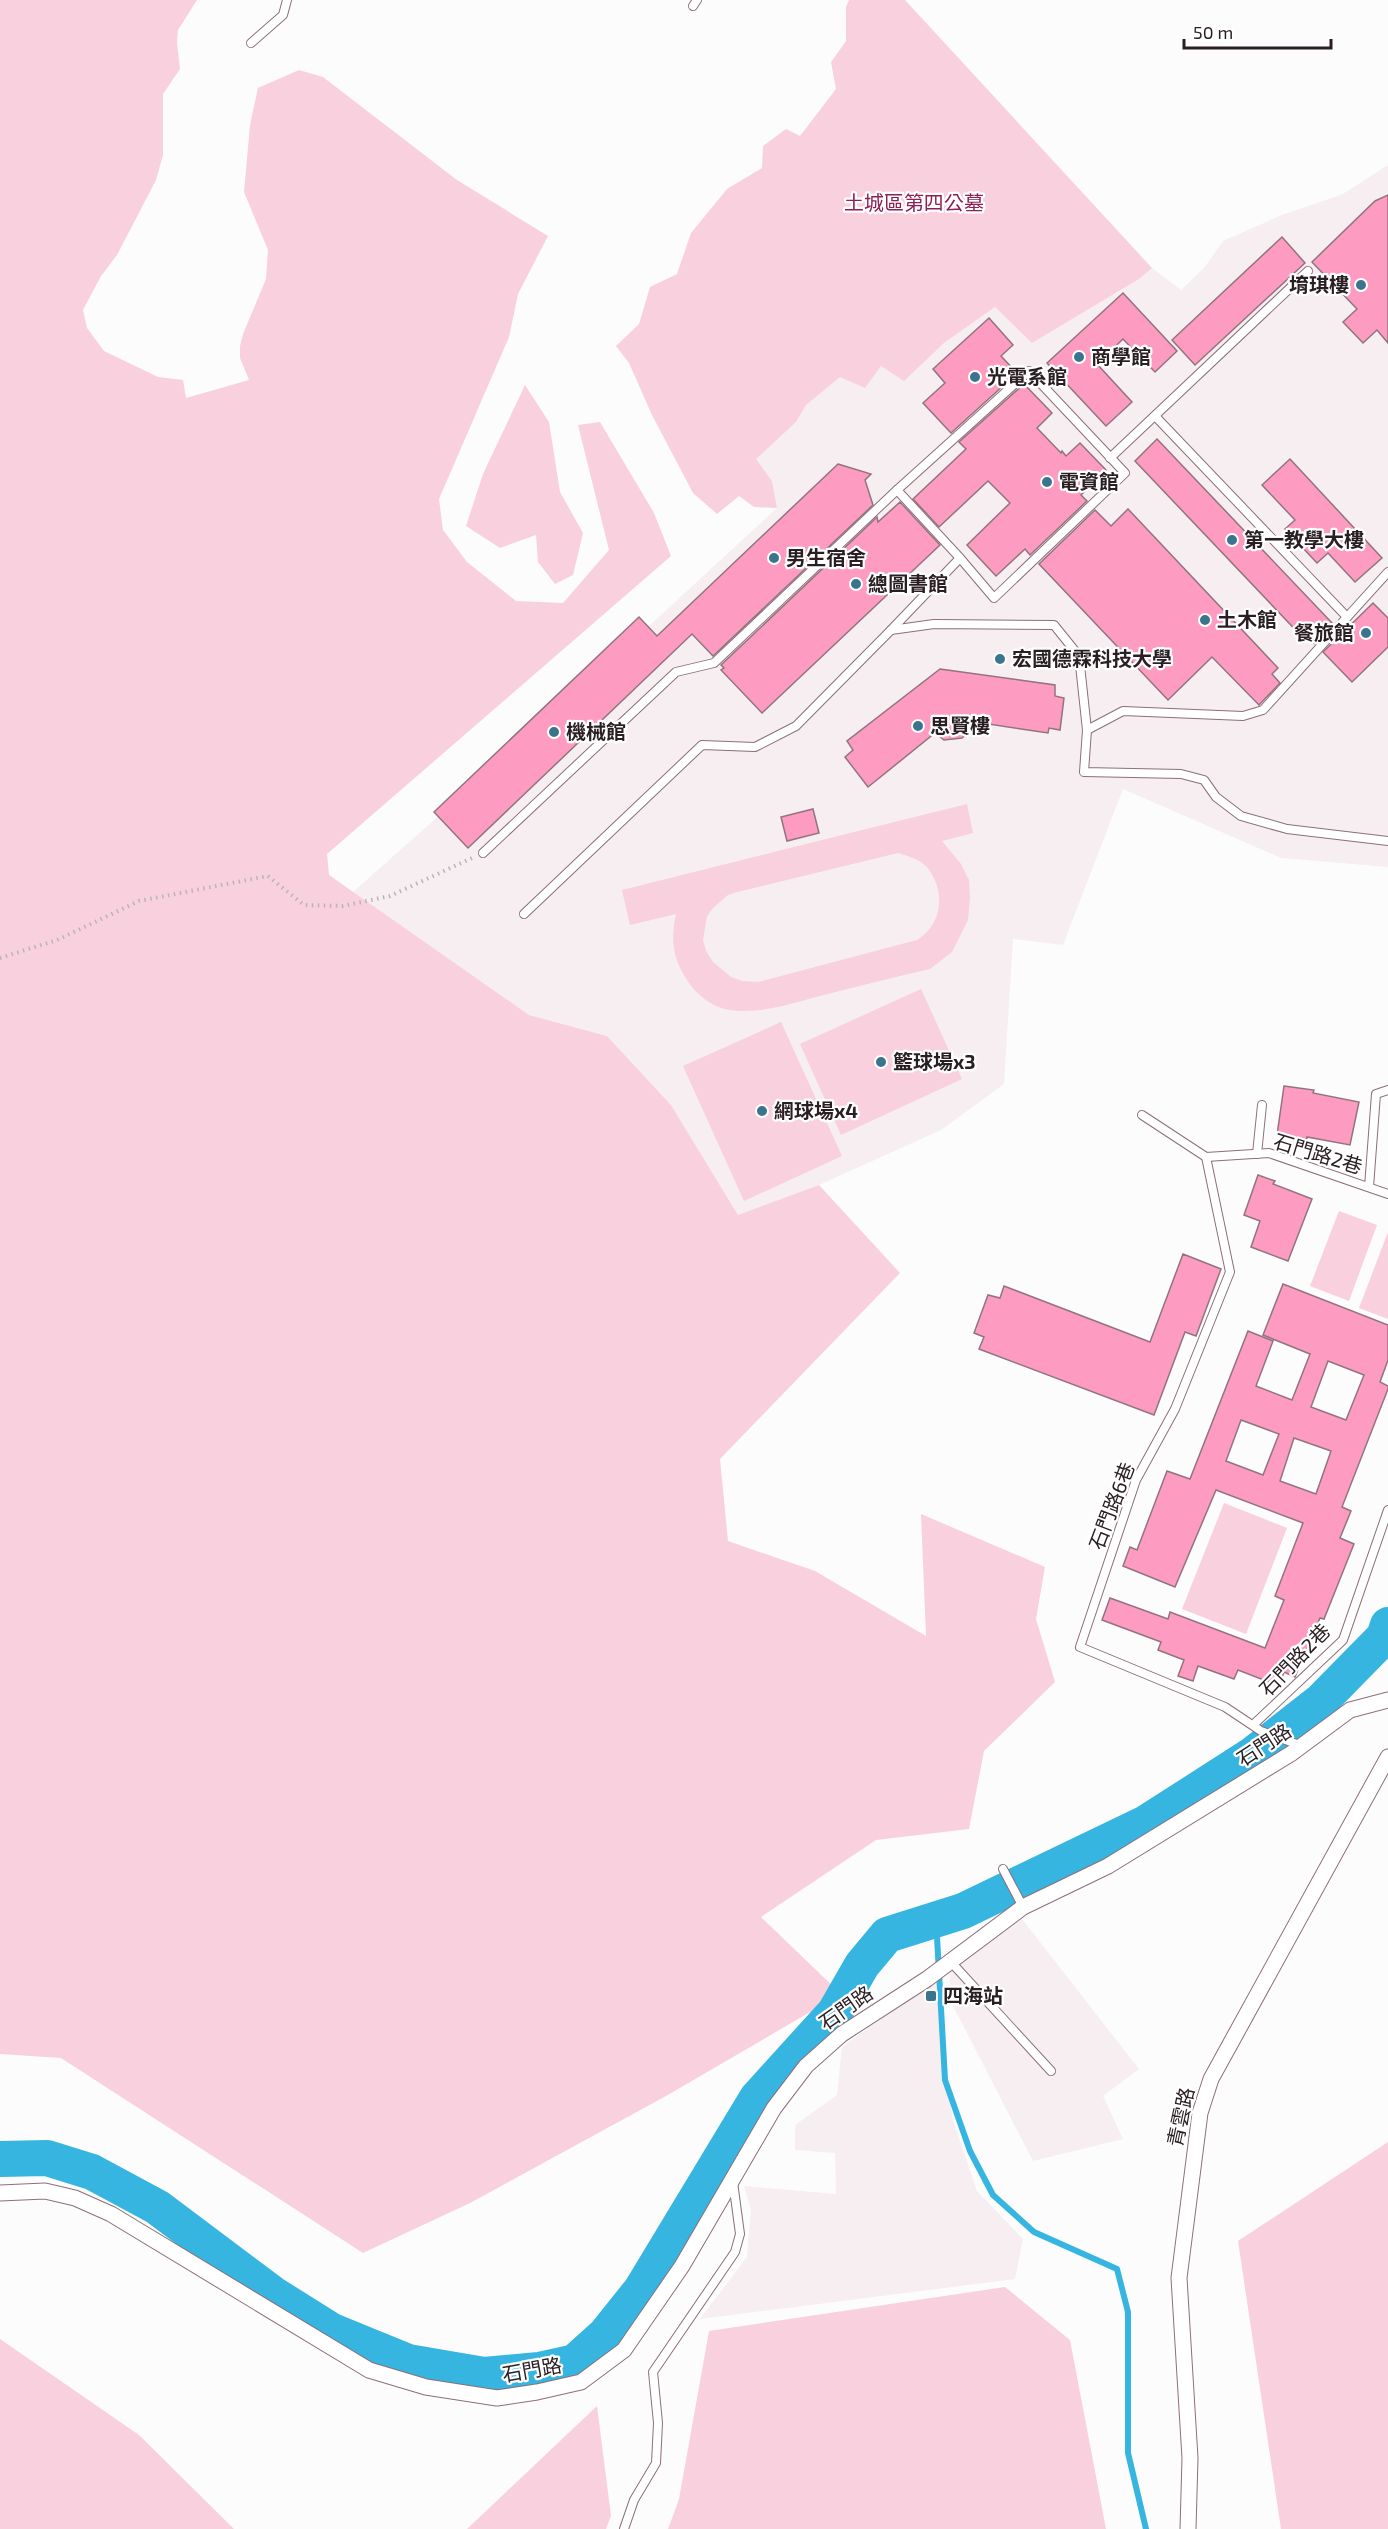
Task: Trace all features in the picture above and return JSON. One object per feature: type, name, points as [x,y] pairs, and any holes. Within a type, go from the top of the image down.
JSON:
[{"type":"street","name":"石門路","points":[[0,2193],[45,2191],[75,2198],[111,2214],[369,2370],[426,2388],[497,2398],[581,2382],[624,2350],[682,2266],[774,2108],[806,2066],[842,2034],[927,1979],[1023,1907],[1108,1866],[1302,1746],[1350,1710],[1388,1700]]},
{"type":"street","name":"青雲路","points":[[1188,2529],[1190,2458],[1179,2278],[1200,2113],[1211,2079],[1388,1757]]},
{"type":"lane","points":[[251,43],[283,15],[287,0]]},
{"type":"lane","points":[[1110,458],[1308,271]]},
{"type":"lane","points":[[483,853],[676,672],[714,663],[897,490],[1029,371],[1125,473],[994,597],[897,490]]},
{"type":"lane","points":[[1155,416],[1347,617]]},
{"type":"lane","points":[[524,914],[702,745],[754,747],[796,726],[960,558]]},
{"type":"lane","points":[[1087,730],[1123,711],[1243,716],[1263,710],[1388,572]]},
{"type":"lane","points":[[891,630],[934,624],[1054,626],[1079,656],[1087,730],[1084,772],[1181,774],[1204,780],[1216,797],[1241,816],[1287,829],[1388,841]]},
{"type":"lane","points":[[1369,1187],[1376,1094],[1388,1090]]},
{"type":"lane","points":[[1257,1154],[1262,1105]]},
{"type":"lane","points":[[1142,1115],[1206,1157]]},
{"type":"lane","name":"石門路2巷","points":[[1206,1157],[1269,1153],[1388,1194]]},
{"type":"lane","name":"石門路6巷","points":[[1206,1157],[1230,1272],[1175,1409],[1136,1480],[1080,1647],[1225,1707],[1261,1731],[1302,1746]]},
{"type":"lane","name":"石門路2巷","points":[[1253,1725],[1343,1640],[1388,1510]]},
{"type":"lane","points":[[1003,1869],[1023,1907]]},
{"type":"lane","points":[[951,1962],[1051,2072]]},
{"type":"lane","points":[[624,2529],[634,2500],[656,2463],[658,2423],[653,2372],[735,2252],[740,2234],[732,2178]]},
{"type":"path","points":[[0,957],[57,940],[139,901],[268,876],[304,905],[343,906],[390,896],[483,853]]},
{"type":"shaded area","name":"宏國德霖科技大學","points":[[1388,165],[1388,867],[1281,858],[1123,789],[1063,945],[1013,939],[1004,1084],[941,1130],[819,1185],[738,1215],[671,1105],[607,1036],[529,1015],[353,892],[559,709],[777,508],[772,481],[755,459],[796,422],[806,405],[840,376],[881,366],[904,380],[944,343],[995,307],[1032,343],[1139,279],[1152,268],[1181,290],[1204,268],[1223,241],[1282,215],[1343,194]]},
{"type":"shaded area","points":[[1022,1919],[1139,2069],[1103,2096],[1123,2139],[1033,2161],[950,2000],[950,1971]]},
{"type":"shaded area","points":[[935,1980],[953,2120],[977,2191],[1023,2239],[1015,2279],[700,2319],[747,2257],[751,2210],[744,2186],[836,2194],[835,2153],[795,2150],[795,2125],[837,2095],[842,2047]]},
{"type":"green space","points":[[0,0],[197,0],[178,30],[180,69],[163,94],[163,155],[156,180],[117,255],[101,276],[83,310],[87,328],[104,351],[158,377],[183,380],[186,398],[249,380],[240,358],[240,346],[266,279],[268,250],[244,192],[250,125],[258,88],[299,70],[323,77],[457,180],[548,236],[518,294],[509,337],[439,499],[443,530],[467,562],[516,601],[563,603],[609,550],[578,425],[600,422],[654,513],[671,556],[327,854],[329,875],[529,1015],[607,1036],[671,1105],[738,1215],[819,1185],[900,1273],[720,1459],[728,1541],[815,1571],[926,1636],[921,1514],[1045,1567],[1036,1619],[1055,1682],[984,1751],[969,1829],[876,1840],[761,1917],[841,1994],[666,2096],[470,2203],[363,2253],[61,2058],[0,2054]]},
{"type":"green space","name":"土城區第四公墓","points":[[849,0],[905,0],[1152,268],[1139,279],[1032,343],[995,307],[944,343],[904,381],[881,366],[865,388],[840,377],[806,405],[796,422],[756,459],[772,481],[777,508],[754,507],[739,496],[717,514],[693,493],[652,415],[629,363],[616,346],[639,324],[650,287],[677,274],[691,233],[727,189],[762,168],[763,146],[786,129],[800,136],[836,89],[831,62],[846,41],[846,7]]},
{"type":"green space","points":[[525,385],[549,422],[560,492],[583,533],[573,575],[555,584],[538,562],[536,535],[500,548],[466,526],[483,474]]},
{"type":"green space","points":[[967,804],[973,833],[942,841],[961,864],[969,880],[968,920],[952,952],[930,969],[762,1010],[725,1009],[701,996],[687,981],[677,960],[673,938],[676,914],[630,925],[622,890]],"holes":[[[898,853],[917,860],[927,867],[937,886],[939,896],[937,916],[926,933],[917,940],[758,982],[742,981],[731,977],[713,962],[706,951],[703,940],[707,916],[728,895]]]},
{"type":"green space","name":"籃球場x3","points":[[921,989],[962,1079],[841,1135],[800,1044]]},
{"type":"green space","name":"網球場x4","points":[[781,1022],[842,1156],[744,1201],[683,1066]]},
{"type":"green space","points":[[1339,1211],[1377,1225],[1349,1301],[1310,1286]]},
{"type":"green space","points":[[1388,1232],[1388,1319],[1359,1308]]},
{"type":"green space","points":[[1224,1503],[1287,1528],[1246,1634],[1182,1609]]},
{"type":"green space","points":[[1388,2142],[1388,2529],[1281,2529],[1238,2241]]},
{"type":"green space","points":[[1005,2287],[1070,2340],[1106,2529],[668,2529],[679,2499],[709,2331]]},
{"type":"green space","points":[[0,2339],[139,2435],[234,2529],[0,2529]]},
{"type":"green space","points":[[597,2406],[611,2516],[606,2529],[467,2529]]},
{"type":"building","name":"堉琪樓","points":[[1388,195],[1388,343],[1377,330],[1363,343],[1343,322],[1357,309],[1312,262],[1375,201]]},
{"type":"building","name":"商學館","points":[[1282,237],[1305,263],[1195,365],[1172,340]]},
{"type":"building","name":"商學館","points":[[1123,293],[1177,351],[1155,372],[1123,339],[1097,364],[1132,402],[1106,426],[1047,363]]},
{"type":"building","name":"光電系館","points":[[989,318],[1013,345],[1001,356],[1015,371],[1013,373],[1015,375],[951,433],[923,403],[945,383],[933,369]]},
{"type":"building","name":"電資館","points":[[1024,384],[1052,413],[1037,428],[1066,456],[1080,443],[1106,470],[1081,495],[1087,501],[1030,555],[1025,549],[996,576],[967,545],[1010,503],[988,481],[939,527],[913,499],[966,449],[959,442]]},
{"type":"building","name":"第一教學大樓","points":[[1157,439],[1333,624],[1315,644],[1309,638],[1306,641],[1135,461]]},
{"type":"building","points":[[1290,459],[1382,558],[1355,582],[1328,553],[1317,563],[1285,529],[1295,520],[1262,485]]},
{"type":"building","points":[[838,464],[871,474],[865,480],[873,505],[713,656],[692,634],[468,848],[434,812],[639,617],[657,636]]},
{"type":"building","name":"總圖書館","points":[[900,502],[940,545],[762,713],[721,670],[724,668],[721,665],[877,517],[878,522]]},
{"type":"building","name":"土木館","points":[[1128,509],[1278,668],[1272,674],[1280,683],[1259,705],[1212,657],[1168,700],[1039,564],[1095,510],[1111,526]]},
{"type":"building","name":"餐旅館","points":[[1373,603],[1388,618],[1388,647],[1352,682],[1323,652]]},
{"type":"building","name":"思賢樓","points":[[940,669],[1055,685],[1055,696],[1064,698],[1060,730],[1049,728],[1048,733],[969,721],[968,732],[962,738],[944,740],[935,733],[868,787],[845,757],[853,750],[847,741]]},
{"type":"building","points":[[813,809],[819,833],[787,841],[781,817]]},
{"type":"building","points":[[1284,1086],[1314,1090],[1313,1093],[1359,1102],[1350,1145],[1307,1137],[1307,1139],[1277,1135]]},
{"type":"building","points":[[1258,1175],[1275,1181],[1273,1184],[1312,1199],[1288,1261],[1251,1247],[1260,1221],[1244,1215]]},
{"type":"building","points":[[1183,1254],[1221,1269],[1196,1336],[1185,1332],[1154,1415],[979,1349],[984,1337],[974,1333],[988,1295],[1000,1298],[1004,1286],[1150,1342]]},
{"type":"building","points":[[1283,1284],[1388,1325],[1388,1360],[1380,1382],[1388,1386],[1388,1389],[1342,1507],[1351,1511],[1340,1538],[1354,1544],[1324,1619],[1320,1618],[1295,1677],[1284,1672],[1279,1686],[1238,1670],[1234,1679],[1198,1666],[1193,1681],[1178,1676],[1184,1660],[1158,1650],[1161,1642],[1102,1620],[1110,1598],[1168,1619],[1170,1612],[1265,1648],[1284,1600],[1275,1596],[1303,1523],[1216,1490],[1175,1587],[1123,1566],[1130,1547],[1137,1550],[1167,1471],[1190,1479],[1248,1331],[1273,1341],[1256,1386],[1292,1400],[1310,1354],[1263,1335]],"holes":[[[1328,1361],[1364,1375],[1346,1420],[1311,1407]],[[1241,1420],[1279,1434],[1263,1475],[1226,1461]],[[1294,1438],[1331,1451],[1316,1494],[1280,1481]]]},
{"type":"waterway","points":[[0,2159],[47,2158],[92,2172],[157,2207],[273,2294],[332,2331],[408,2362],[484,2375],[539,2370],[575,2362],[605,2335],[641,2290],[757,2098],[835,2012],[862,1965],[887,1935],[963,1911],[1146,1823],[1252,1755],[1321,1701],[1384,1637],[1388,1625]]},
{"type":"waterway","points":[[936,1919],[945,2080],[970,2151],[993,2195],[1034,2232],[1117,2269],[1128,2312],[1128,2453],[1146,2529]]},
{"type":"place","name":"堉琪樓","points":[[1361,285]]},
{"type":"place","name":"商學館","points":[[1079,357]]},
{"type":"place","name":"光電系館","points":[[975,377]]},
{"type":"place","name":"電資館","points":[[1047,482]]},
{"type":"place","name":"第一教學大樓","points":[[1232,540]]},
{"type":"place","name":"男生宿舍","points":[[774,558]]},
{"type":"place","name":"總圖書館","points":[[856,584]]},
{"type":"place","name":"土木館","points":[[1205,620]]},
{"type":"place","name":"餐旅館","points":[[1366,633]]},
{"type":"place","name":"宏國德霖科技大學","points":[[1000,659]]},
{"type":"place","name":"思賢樓","points":[[918,726]]},
{"type":"place","name":"機械館","points":[[554,732]]},
{"type":"place","name":"籃球場x3","points":[[881,1062]]},
{"type":"place","name":"網球場x4","points":[[762,1111]]},
{"type":"place","name":"四海站","points":[[931,1996]]}]
